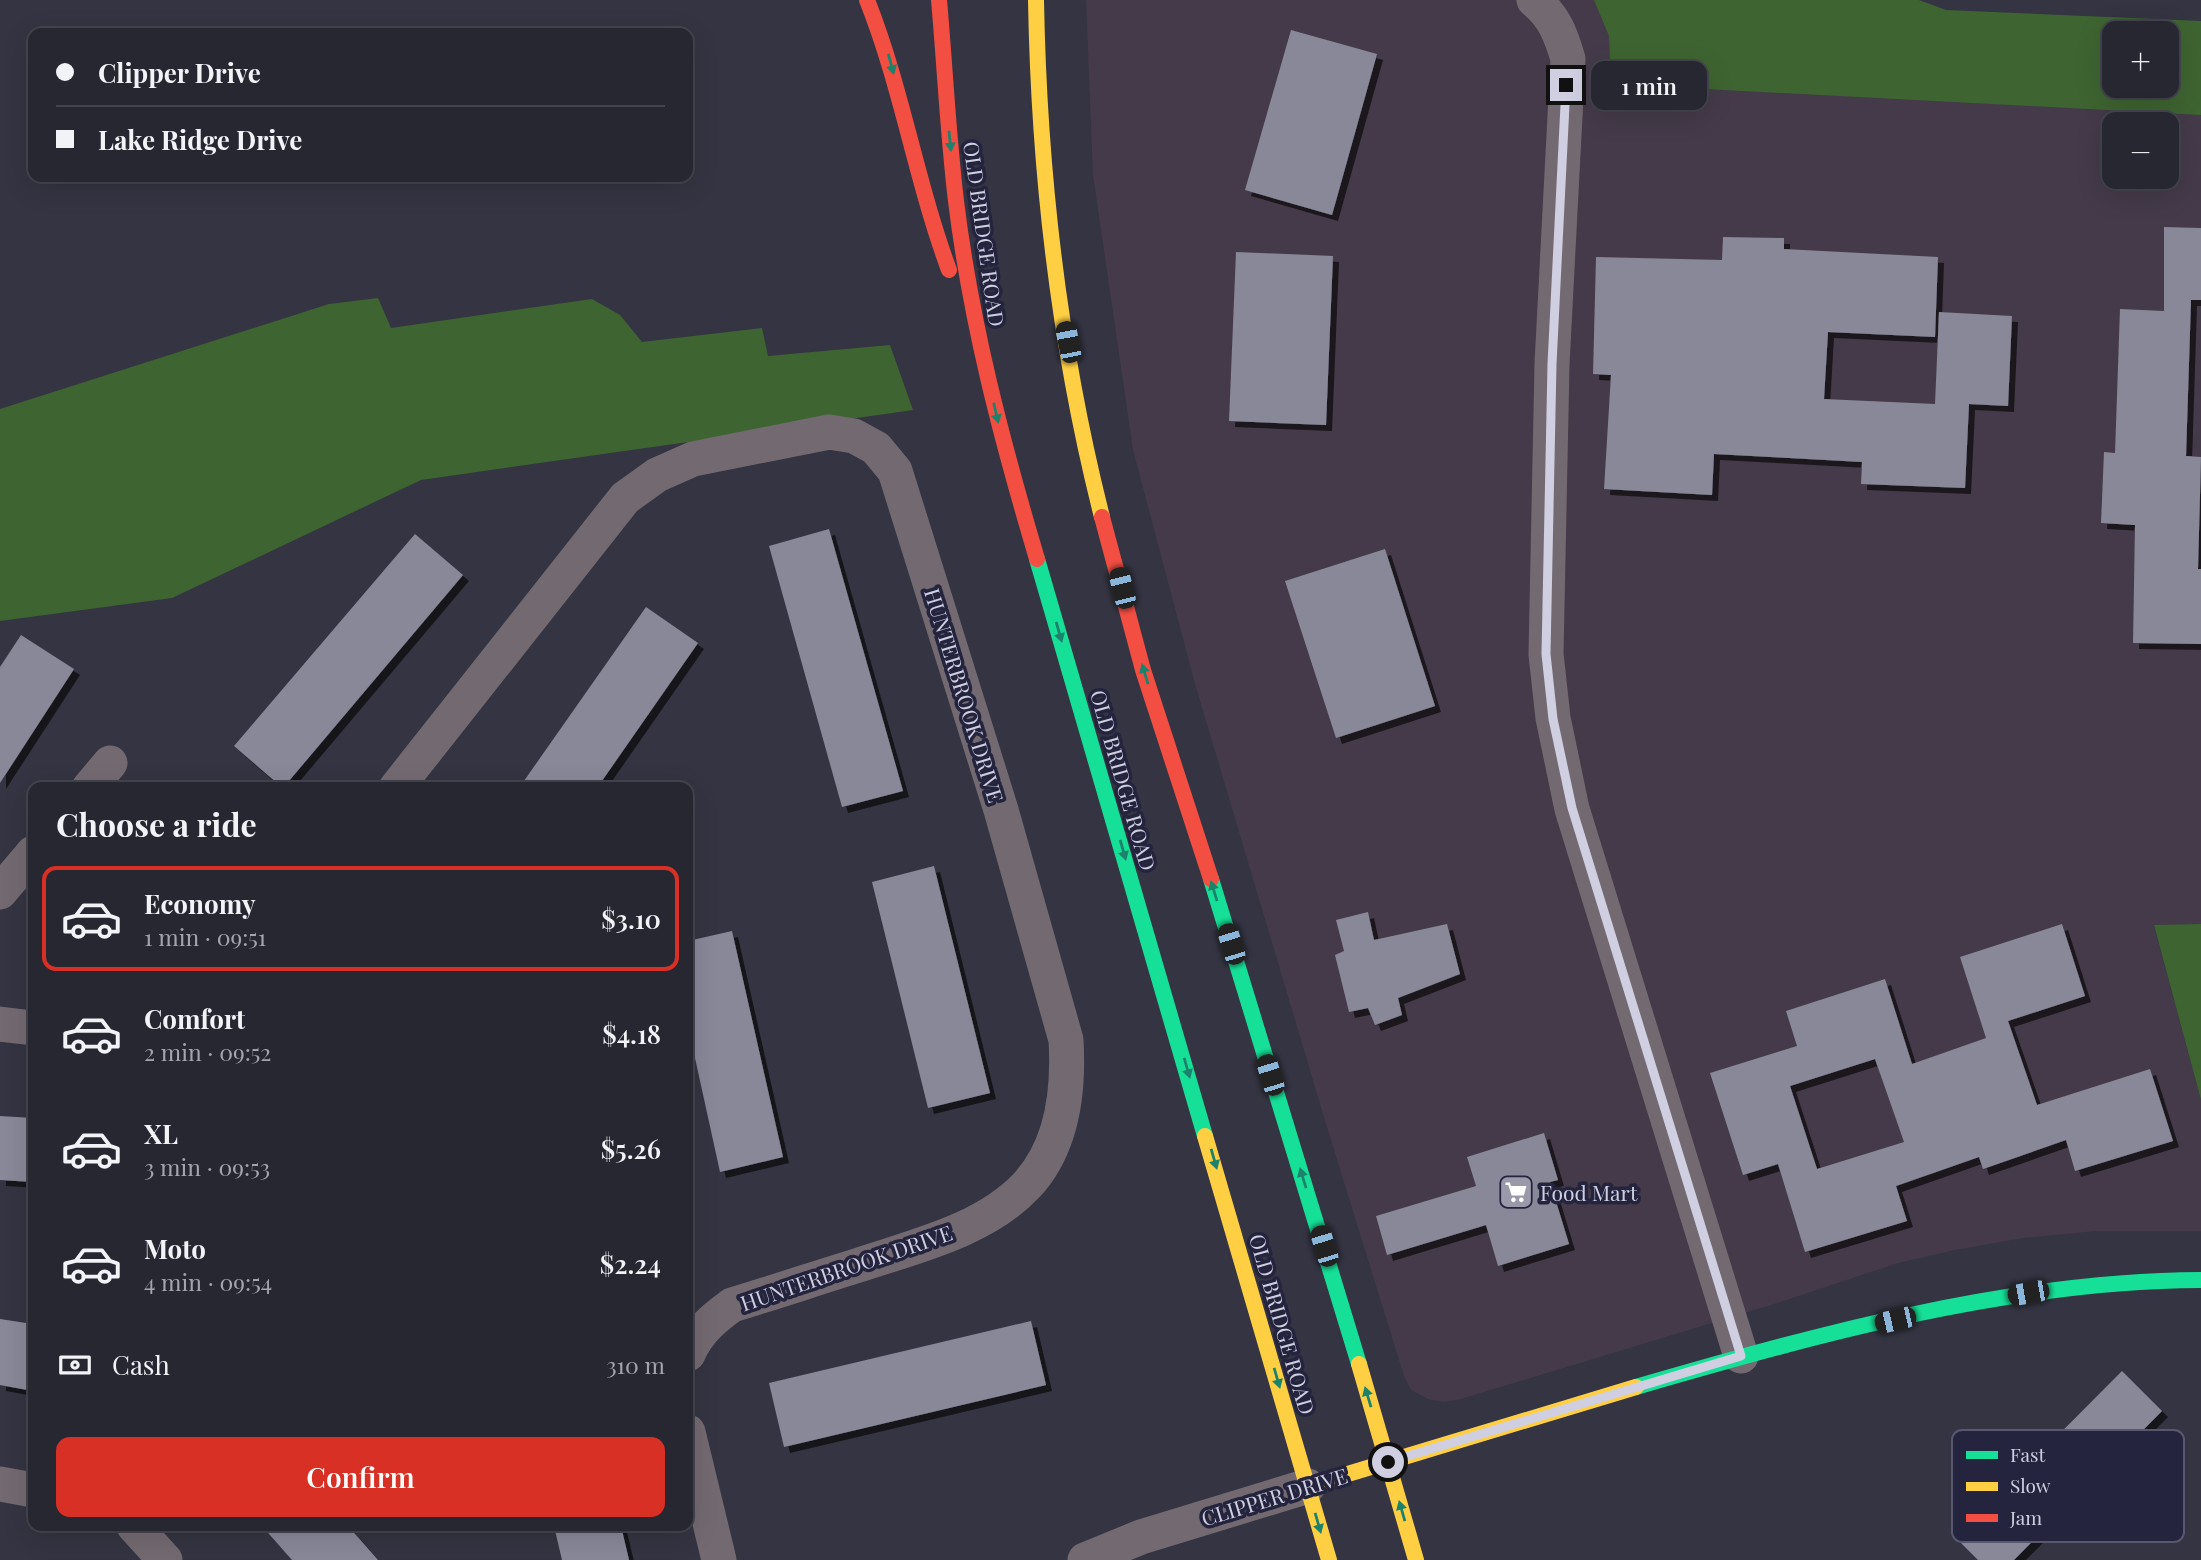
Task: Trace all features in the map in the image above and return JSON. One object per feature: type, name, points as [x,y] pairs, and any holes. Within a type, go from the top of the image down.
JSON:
[{"type":"main road","points":[[867,0],[889,54],[933,225],[980,347]]},
{"type":"main road","name":"OLD BRIDGE ROAD","points":[[939,0],[956,202],[980,347],[999,430],[1329,1560]]},
{"type":"main road","points":[[1036,0],[1043,154],[1059,291],[1101,507],[1143,669],[1303,1176],[1416,1560]]},
{"type":"main road","name":"CLIPPER DRIVE","points":[[1308,1486],[1741,1356],[1946,1308],[2055,1287],[2123,1281],[2201,1280]]},
{"type":"street","points":[[1534,0],[1546,10],[1561,33],[1568,59],[1552,376],[1546,654],[1553,719],[1572,808],[1741,1356]]},
{"type":"street","name":"HUNTERBROOK DRIVE","points":[[401,782],[625,498],[657,475],[693,459],[829,432],[854,436],[876,448],[895,471],[1001,810],[1066,1040],[1068,1079],[1064,1110],[1051,1147],[1035,1175],[1025,1187],[984,1216],[939,1239],[732,1305],[709,1322],[693,1342]]},
{"type":"street","points":[[0,892],[28,859]]},
{"type":"street","points":[[0,1024],[28,1027]]},
{"type":"street","points":[[693,1453],[719,1560]]},
{"type":"street","points":[[0,1484],[28,1489]]},
{"type":"street","name":"CLIPPER DRIVE","points":[[1085,1560],[1141,1537],[1308,1486]]},
{"type":"street","points":[[139,1531],[165,1560]]},
{"type":"shaded area","points":[[1086,0],[1655,0],[1650,65],[2102,95],[2102,98],[2201,101],[2201,924],[2154,926],[2201,1100],[2201,1231],[2096,1231],[2023,1238],[1955,1250],[1898,1263],[1768,1306],[1461,1399],[1444,1402],[1428,1399],[1411,1390],[1404,1376],[1326,1124],[1195,684],[1133,450],[1093,175]]},
{"type":"green space","points":[[1594,0],[1919,0],[1946,10],[2201,21],[2201,115],[1611,84],[1609,36]]},
{"type":"green space","points":[[378,298],[391,328],[592,299],[620,315],[642,342],[762,328],[768,356],[890,345],[913,410],[421,480],[172,598],[0,621],[0,409],[329,304]]},
{"type":"green space","points":[[2201,924],[2201,1100],[2154,925]]},
{"type":"building","points":[[1291,30],[1377,54],[1332,215],[1245,190]]},
{"type":"building","points":[[2164,227],[2201,228],[2201,300],[2191,300],[2186,456],[2201,457],[2198,569],[2201,569],[2201,644],[2133,643],[2135,525],[2101,523],[2104,452],[2115,453],[2120,309],[2164,311]]},
{"type":"building","points":[[1723,237],[1784,238],[1784,249],[1938,257],[1935,337],[1828,332],[1824,399],[1935,404],[1939,312],[2012,316],[2008,406],[1969,404],[1965,488],[1861,484],[1862,462],[1714,454],[1712,495],[1604,489],[1611,375],[1593,374],[1596,257],[1722,260]]},
{"type":"building","points":[[1236,252],[1333,256],[1326,425],[1229,421]]},
{"type":"building","points":[[829,529],[903,791],[842,807],[769,546]]},
{"type":"building","points":[[415,534],[463,575],[288,782],[276,782],[234,746]]},
{"type":"building","points":[[1385,549],[1435,706],[1336,738],[1285,581]]},
{"type":"building","points":[[646,607],[698,643],[601,782],[523,782]]},
{"type":"building","points":[[21,635],[74,669],[0,783],[0,667]]},
{"type":"building","points":[[934,866],[990,1093],[928,1108],[872,882]]},
{"type":"building","points":[[1368,912],[1374,940],[1447,924],[1460,974],[1398,998],[1402,1015],[1375,1025],[1368,1008],[1349,1012],[1335,955],[1344,951],[1336,920]]},
{"type":"building","points":[[2062,924],[2085,996],[2008,1021],[2037,1105],[2150,1069],[2173,1141],[2075,1171],[2066,1140],[1983,1169],[1979,1157],[1896,1186],[1907,1221],[1805,1252],[1778,1164],[1743,1175],[1710,1073],[1797,1046],[1786,1011],[1885,979],[1912,1064],[1986,1038],[1960,957]],"holes":[[[1875,1059],[1904,1142],[1817,1169],[1790,1086]]]},
{"type":"building","points":[[732,931],[783,1157],[720,1172],[693,1049],[693,940]]},
{"type":"building","points":[[0,1116],[28,1118],[28,1182],[0,1180]]},
{"type":"building","name":"Food Mart","points":[[1544,1133],[1558,1180],[1550,1182],[1569,1244],[1498,1266],[1486,1225],[1387,1255],[1376,1216],[1476,1186],[1467,1157]]},
{"type":"building","points":[[0,1319],[28,1323],[28,1390],[0,1385]]},
{"type":"building","points":[[1031,1321],[1046,1385],[784,1447],[769,1383]]},
{"type":"building","points":[[2122,1371],[2162,1411],[2143,1430],[2063,1430]]},
{"type":"building","points":[[266,1531],[352,1531],[378,1560],[292,1560]]},
{"type":"building","points":[[555,1531],[622,1531],[629,1560],[562,1560]]},
{"type":"building","points":[[1960,1542],[2032,1542],[2014,1560],[1978,1560]]},
{"type":"traffic: fast","points":[[1037,559],[1205,1136]]},
{"type":"traffic: fast","points":[[1211,879],[1359,1364]]},
{"type":"traffic: fast","points":[[1636,1387],[1845,1330],[1986,1300],[2129,1283],[2201,1280]]},
{"type":"traffic: slow","points":[[1036,0],[1042,130],[1054,260],[1074,389],[1102,517]]},
{"type":"traffic: slow","points":[[1205,1136],[1329,1560]]},
{"type":"traffic: slow","points":[[1359,1364],[1416,1560]]},
{"type":"traffic: slow","points":[[1308,1486],[1636,1387]]},
{"type":"traffic: jam","points":[[867,0],[890,67],[927,203],[949,270]]},
{"type":"traffic: jam","points":[[939,0],[953,176],[962,247],[1000,426],[1037,559]]},
{"type":"traffic: jam","points":[[1102,517],[1143,670],[1211,879]]},
{"type":"place","name":"Food Mart","points":[[1516,1192]]},
{"type":"route","points":[[1388,1462],[1646,1382],[1741,1356],[1572,808],[1553,719],[1546,654],[1552,364],[1566,85]]}]
